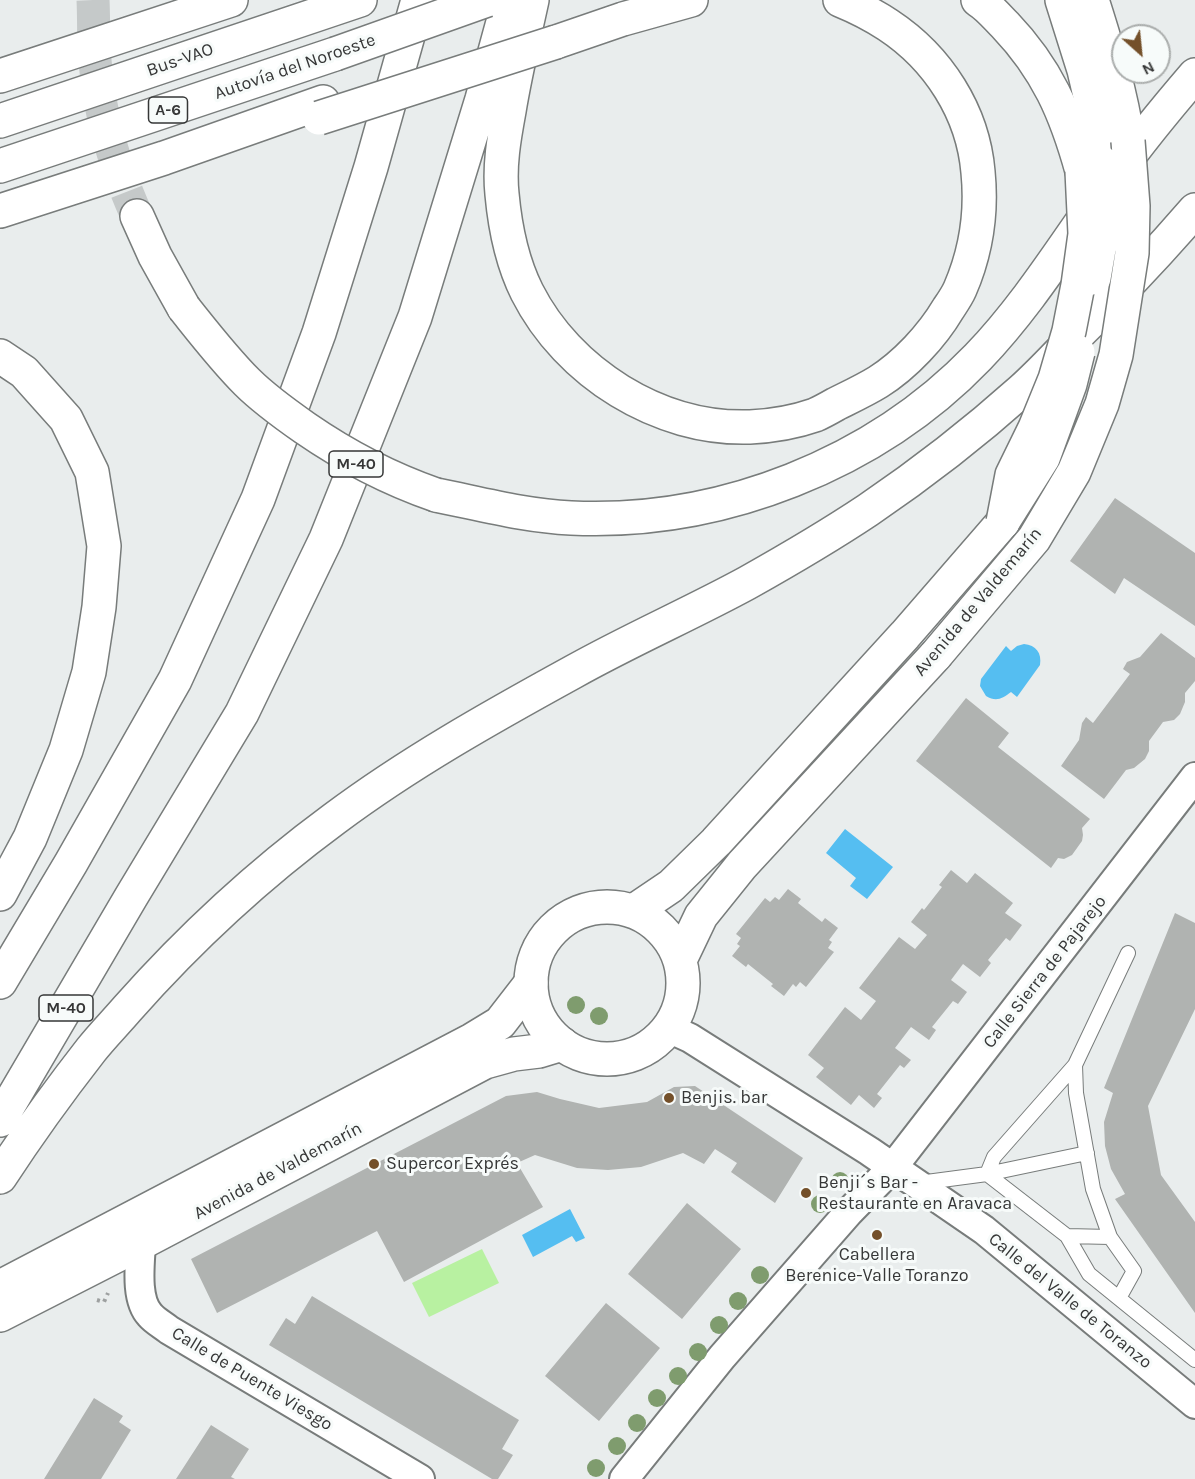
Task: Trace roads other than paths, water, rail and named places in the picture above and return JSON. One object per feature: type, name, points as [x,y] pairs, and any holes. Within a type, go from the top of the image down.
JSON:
[{"type":"main road","points":[[0,76],[231,0]]},
{"type":"main road","points":[[371,167],[401,0]]},
{"type":"main road","points":[[0,982],[71,864],[176,680],[258,499],[319,333],[371,167],[418,0]]},
{"type":"main road","name":"Autovía del Noroeste","points":[[0,166],[335,54],[487,0]]},
{"type":"main road","name":"M-40","points":[[0,1120],[131,897],[243,713],[326,539],[415,317],[482,99],[509,0]]},
{"type":"main road","points":[[532,0],[512,91],[502,151],[501,190],[511,249],[527,291],[543,319],[570,351],[606,383],[644,404],[692,421],[749,427],[783,423],[814,415],[880,381],[926,339],[943,318],[960,291],[975,239],[979,219],[980,187],[977,154],[955,94],[936,66],[913,44],[866,12],[840,0]]},
{"type":"main road","points":[[0,211],[164,158],[253,139],[321,110],[557,33],[632,0]]},
{"type":"main road","points":[[557,33],[623,19],[691,0]]},
{"type":"main road","points":[[978,0],[986,5],[1013,34],[1037,65],[1053,90],[1070,130],[1091,167]]},
{"type":"main road","name":"Bus-VAO","points":[[0,121],[355,2]]},
{"type":"main road","name":"Avenida de Valdemarín","points":[[634,911],[671,886],[716,842],[1003,522],[1012,475],[1055,379],[1069,331],[1085,234],[1096,126],[1073,3]]},
{"type":"main road","name":"Avenida de Valdemarín","points":[[680,960],[701,916],[742,865],[936,656],[1034,539],[1074,472],[1102,404],[1116,355],[1132,253],[1133,206],[1125,117],[1115,76],[1073,3]]},
{"type":"main road","points":[[137,216],[154,256],[184,308],[215,347],[248,383],[282,412],[352,459],[382,474],[436,495],[524,513],[572,518],[619,518],[669,513],[717,504],[769,489],[818,470],[855,451],[915,413],[945,389],[979,357],[1037,287],[1107,186],[1160,115],[1195,75]]},
{"type":"main road","points":[[0,1178],[22,1144],[92,1050],[142,992],[224,910],[294,850],[369,794],[451,741],[578,669],[747,583],[884,499],[954,447],[1023,389],[1095,317],[1195,210]]},
{"type":"main road","points":[[0,356],[24,372],[66,419],[92,472],[104,546],[99,607],[89,672],[66,750],[30,838],[0,894]]},
{"type":"main road","points":[[590,908],[620,908],[634,911],[654,922],[676,950],[680,960],[683,989],[678,1009],[668,1028],[641,1051],[630,1055],[606,1059],[583,1055],[553,1037],[534,1007],[532,968],[543,941],[563,921],[590,908]]},
{"type":"main road","name":"Avenida de Valdemarín","points":[[0,1287],[472,1040],[500,1023],[531,983]]},
{"type":"main road","name":"Avenida de Valdemarín","points":[[0,1315],[485,1062],[562,1044]]},
{"type":"street","name":"Calle Sierra de Pajarejo","points":[[624,1479],[722,1357],[849,1212],[893,1167],[1194,779]]},
{"type":"street","name":"Calle del Valle de Toranzo","points":[[668,1028],[699,1044],[893,1167],[984,1230],[1195,1404]]},
{"type":"street","name":"Calle de Puente Viesgo","points":[[141,1243],[139,1278],[141,1296],[148,1314],[169,1330],[420,1479]]},
{"type":"lane","points":[[987,1174],[994,1157],[1076,1065],[1128,953]]},
{"type":"lane","points":[[1076,1065],[1076,1093],[1093,1189],[1110,1237],[1134,1271],[1119,1298]]},
{"type":"lane","points":[[917,1183],[987,1174],[1087,1153]]},
{"type":"lane","points":[[987,1174],[1067,1236],[1089,1274],[1195,1360]]},
{"type":"lane","points":[[1067,1236],[1110,1237]]},
{"type":"water","points":[[1024,644],[1037,650],[1040,665],[1017,697],[1011,692],[999,699],[986,696],[980,686],[981,679],[1006,646],[1011,651]]},
{"type":"water","points":[[845,829],[893,867],[867,899],[850,886],[856,878],[826,853]]},
{"type":"water","points":[[570,1209],[585,1238],[576,1242],[572,1236],[533,1257],[522,1235]]},
{"type":"tunnel","points":[[93,0],[94,52],[104,120],[115,159],[137,216]]},
{"type":"place","name":"Benjis. bar","points":[[669,1098]]},
{"type":"place","name":"Supercor Exprés","points":[[374,1164]]},
{"type":"place","name":"Benji´s Bar - Restaurante en Aravaca","points":[[806,1193]]},
{"type":"place","name":"Cabellera Berenice-Valle Toranzo","points":[[877,1235]]}]
